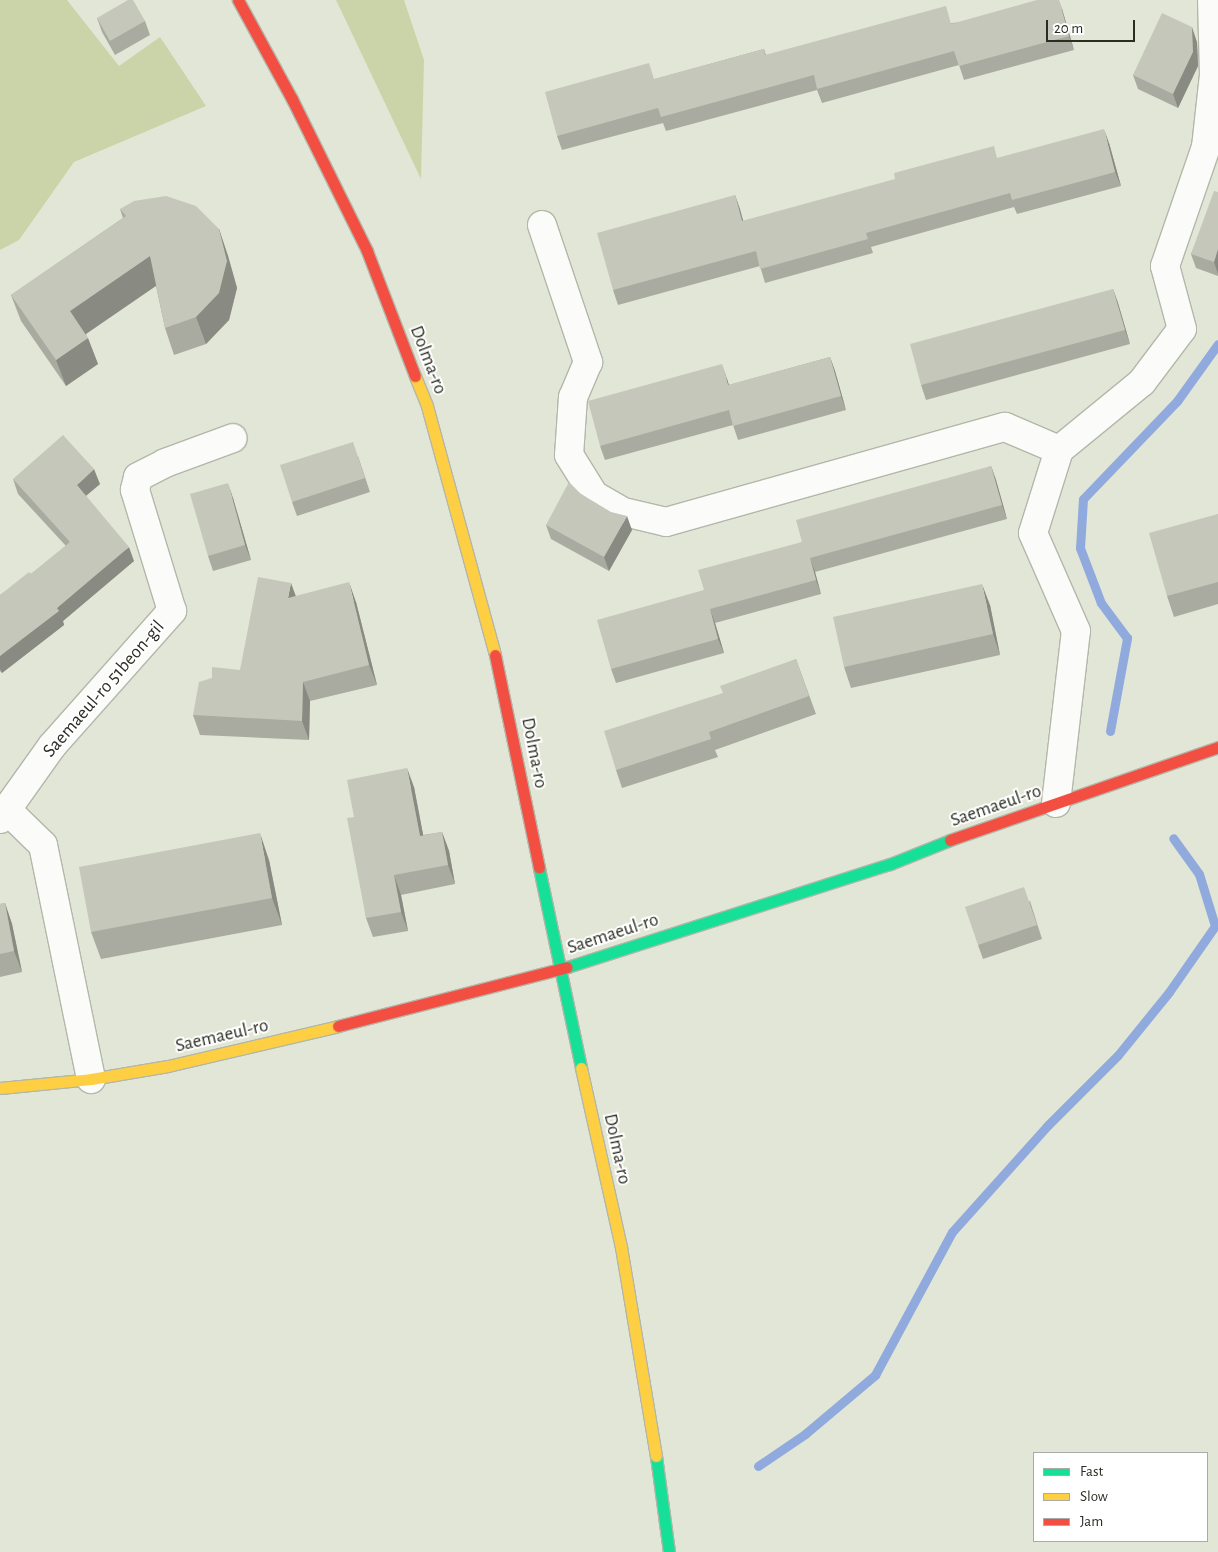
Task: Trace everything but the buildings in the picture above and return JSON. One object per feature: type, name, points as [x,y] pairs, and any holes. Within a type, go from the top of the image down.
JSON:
[{"type":"main road","name":"Dolma-ro","points":[[238,0],[292,99],[367,251],[427,406],[503,686],[558,970],[622,1257],[646,1384],[669,1552]]},
{"type":"main road","name":"Saemaeul-ro","points":[[0,1088],[91,1080],[168,1066],[361,1021],[558,970],[890,864],[990,824],[1218,747]]},
{"type":"street","points":[[1056,803],[1076,630],[1033,533],[1059,450],[1142,382],[1182,330],[1165,266],[1206,147],[1214,75],[1212,0]]},
{"type":"street","points":[[542,225],[588,362],[573,397],[569,455],[594,496],[624,512],[666,522],[1005,427],[1059,450]]},
{"type":"street","name":"Saemaeul-ro 51beon-gil","points":[[4,815],[52,746],[172,611],[135,490],[138,477],[165,463],[233,438]]},
{"type":"street","points":[[4,815],[43,845],[91,1080]]},
{"type":"green space","points":[[0,0],[67,0],[119,66],[160,37],[206,106],[74,162],[19,240],[0,250]]},
{"type":"green space","points":[[336,0],[404,0],[424,60],[421,179]]},
{"type":"waterway","points":[[1110,731],[1127,638],[1101,603],[1080,548],[1083,499],[1177,401],[1218,344]]},
{"type":"waterway","points":[[758,1466],[805,1434],[875,1375],[952,1232],[1048,1125],[1118,1055],[1169,992],[1215,926],[1199,874],[1173,838]]},
{"type":"traffic: fast","points":[[567,967],[890,864],[950,840]]},
{"type":"traffic: fast","points":[[539,868],[581,1068]]},
{"type":"traffic: fast","points":[[656,1456],[669,1552]]},
{"type":"traffic: slow","points":[[415,376],[427,406],[495,655]]},
{"type":"traffic: slow","points":[[0,1088],[91,1079],[168,1066],[338,1026]]},
{"type":"traffic: slow","points":[[581,1068],[621,1247],[656,1456]]},
{"type":"traffic: jam","points":[[238,0],[292,99],[367,251],[415,376]]},
{"type":"traffic: jam","points":[[495,655],[539,868]]},
{"type":"traffic: jam","points":[[950,840],[1218,747]]},
{"type":"traffic: jam","points":[[338,1026],[567,967]]}]
